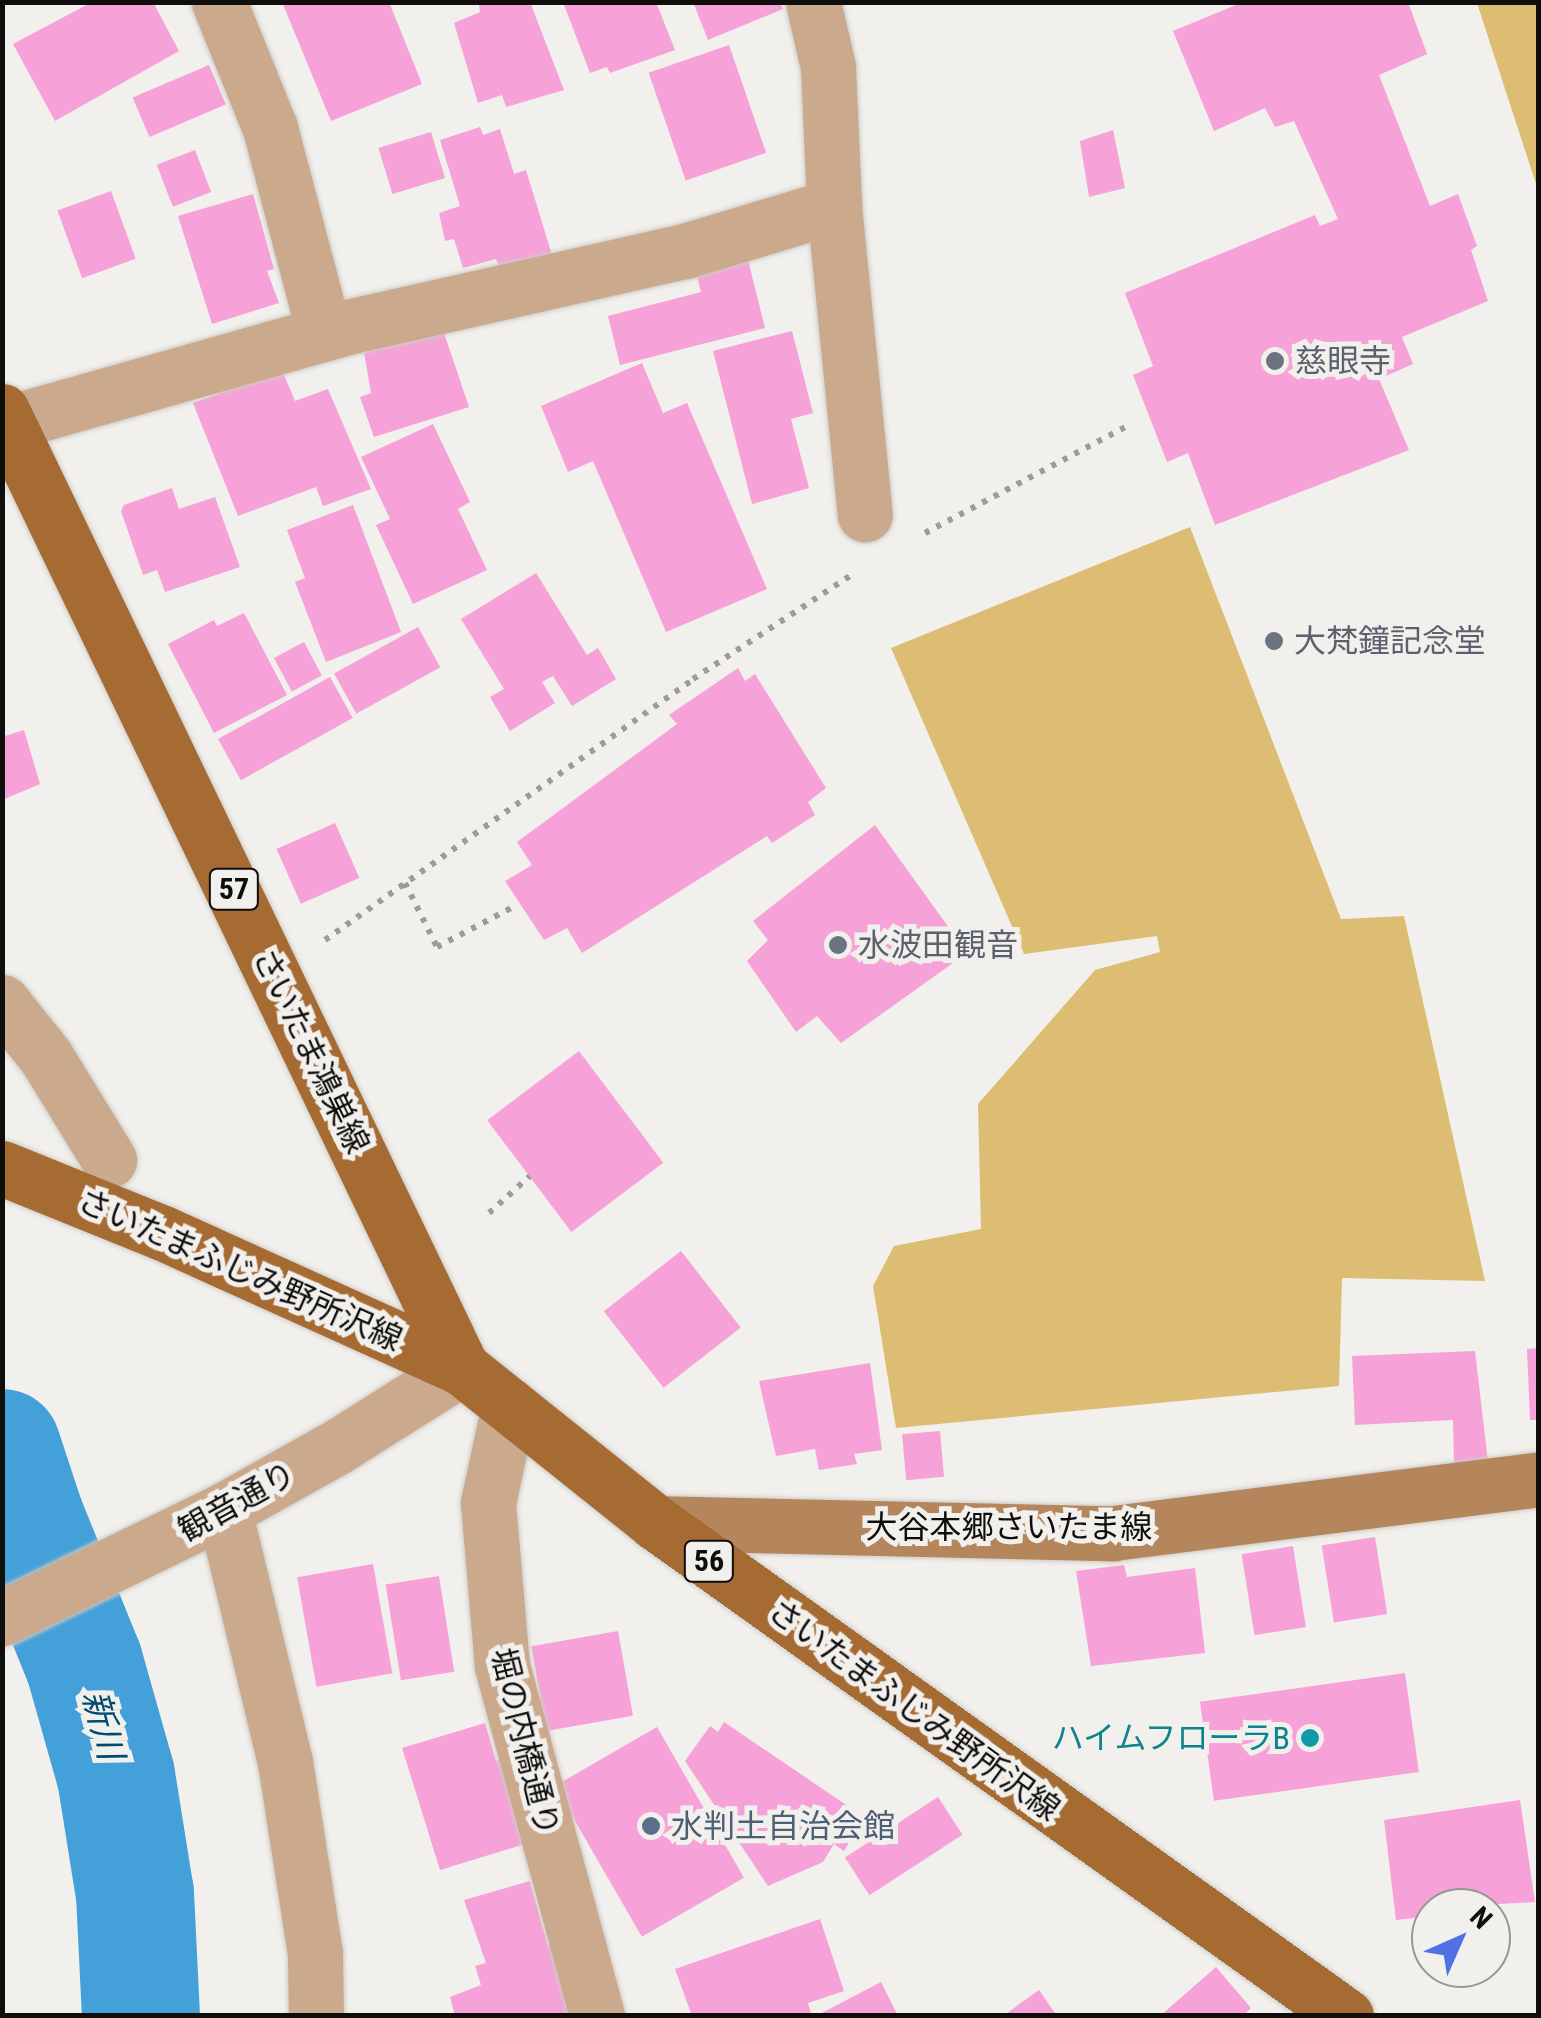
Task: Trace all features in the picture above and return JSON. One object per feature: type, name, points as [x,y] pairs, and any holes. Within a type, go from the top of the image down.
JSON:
[{"type":"main road","name":"さいたま鴻巣線","points":[[5,417],[462,1368]]},
{"type":"main road","name":"さいたまふじみ野所沢線","points":[[7,1170],[162,1233],[462,1368],[656,1523],[1346,2016]]},
{"type":"main road","name":"大谷本郷さいたま線","points":[[656,1523],[1113,1532],[1538,1479]]},
{"type":"street","points":[[219,2],[270,128],[324,333]]},
{"type":"street","points":[[813,2],[828,67],[834,206],[865,514]]},
{"type":"street","points":[[5,417],[324,333],[685,251],[834,206]]},
{"type":"street","points":[[2,1002],[46,1057],[109,1160]]},
{"type":"street","name":"観音通り","points":[[2,1618],[224,1510],[335,1448],[462,1368]]},
{"type":"street","name":"堀の内橋通り","points":[[509,1405],[488,1503],[502,1666],[597,2016]]},
{"type":"street","points":[[224,1510],[285,1762],[315,1954],[316,2016]]},
{"type":"path","points":[[276,976],[693,679]]},
{"type":"path","points":[[406,883],[437,947],[517,905]]},
{"type":"path","points":[[489,1212],[530,1176]]},
{"type":"shaded area","points":[[1477,3],[1538,3],[1538,190]]},
{"type":"shaded area","points":[[1190,527],[1341,919],[1404,916],[1485,1281],[1342,1278],[1339,1386],[896,1428],[873,1286],[894,1246],[981,1229],[978,1104],[1095,970],[1160,952],[1157,936],[1024,954],[891,648]]},
{"type":"building","points":[[92,2],[153,2],[179,51],[55,121],[13,44]]},
{"type":"building","points":[[282,2],[389,2],[422,84],[331,121]]},
{"type":"building","points":[[530,2],[564,90],[506,107],[502,95],[478,103],[454,23],[480,12],[479,5]]},
{"type":"building","points":[[563,2],[656,2],[675,50],[610,73],[607,67],[590,73]]},
{"type":"building","points":[[693,2],[780,2],[783,9],[708,40]]},
{"type":"building","points":[[1243,2],[1408,2],[1427,54],[1379,75],[1430,206],[1458,194],[1477,246],[1471,250],[1488,301],[1402,337],[1413,364],[1379,379],[1409,450],[1215,525],[1188,453],[1167,462],[1133,375],[1153,366],[1125,293],[1315,215],[1320,226],[1338,219],[1294,121],[1275,127],[1265,108],[1214,131],[1173,31]]},
{"type":"building","points":[[729,45],[766,153],[686,180],[649,73]]},
{"type":"building","points":[[209,65],[226,105],[149,137],[133,97]]},
{"type":"building","points":[[480,127],[483,135],[500,129],[514,174],[526,170],[552,255],[501,271],[496,259],[463,268],[454,239],[445,241],[439,213],[460,206],[440,140]]},
{"type":"building","points":[[1113,130],[1125,188],[1089,197],[1080,141]]},
{"type":"building","points":[[431,132],[445,178],[392,194],[378,148]]},
{"type":"building","points":[[195,150],[211,192],[173,207],[157,165]]},
{"type":"building","points":[[111,191],[136,259],[82,278],[57,210]]},
{"type":"building","points":[[253,194],[274,269],[267,271],[279,303],[212,324],[178,216]]},
{"type":"building","points":[[747,256],[765,328],[620,365],[608,316],[701,292],[695,269]]},
{"type":"building","points":[[442,327],[469,407],[374,437],[360,397],[371,393],[364,353]]},
{"type":"building","points":[[792,331],[813,413],[791,419],[809,488],[752,504],[713,351]]},
{"type":"building","points":[[642,363],[663,413],[687,403],[767,589],[666,632],[593,461],[568,472],[541,406]]},
{"type":"building","points":[[282,370],[295,401],[328,389],[371,489],[323,506],[316,487],[238,516],[193,403]]},
{"type":"building","points":[[433,424],[470,502],[458,509],[487,570],[413,604],[376,525],[390,519],[361,457]]},
{"type":"building","points":[[172,488],[179,509],[215,497],[240,567],[165,592],[157,570],[143,575],[121,511],[124,505]]},
{"type":"building","points":[[353,505],[401,632],[326,662],[295,582],[305,578],[287,530]]},
{"type":"building","points":[[536,573],[587,655],[598,648],[616,679],[572,706],[553,676],[542,682],[555,703],[510,731],[490,697],[504,689],[461,619]]},
{"type":"building","points":[[244,613],[287,695],[214,733],[168,644],[214,620],[217,626]]},
{"type":"building","points":[[418,627],[440,667],[356,714],[334,674]]},
{"type":"building","points":[[304,642],[322,676],[292,692],[274,658]]},
{"type":"building","points":[[738,668],[745,681],[755,674],[826,788],[808,802],[815,815],[772,843],[767,836],[582,953],[567,928],[544,940],[505,881],[532,865],[517,842],[677,724],[669,715]]},
{"type":"building","points":[[330,677],[353,718],[241,780],[218,739]]},
{"type":"building","points":[[24,730],[40,784],[2,800],[2,737]]},
{"type":"building","points":[[335,823],[359,878],[301,904],[277,849]]},
{"type":"building","points":[[875,825],[967,953],[841,1043],[817,1016],[796,1032],[747,961],[768,940],[753,921]]},
{"type":"building","points":[[579,1051],[663,1163],[571,1232],[487,1120]]},
{"type":"building","points":[[681,1251],[741,1327],[663,1388],[604,1311]]},
{"type":"building","points":[[1538,1348],[1538,1420],[1530,1420],[1527,1349]]},
{"type":"building","points":[[1475,1351],[1488,1462],[1454,1466],[1453,1420],[1355,1425],[1352,1356]]},
{"type":"building","points":[[870,1363],[882,1450],[854,1454],[857,1464],[819,1470],[815,1449],[776,1456],[759,1381]]},
{"type":"building","points":[[940,1431],[944,1477],[906,1480],[902,1434]]},
{"type":"building","points":[[1375,1537],[1387,1614],[1334,1622],[1322,1545]]},
{"type":"building","points":[[1293,1546],[1306,1627],[1254,1635],[1242,1554]]},
{"type":"building","points":[[373,1564],[392,1673],[316,1687],[297,1577]]},
{"type":"building","points":[[1124,1565],[1127,1577],[1195,1568],[1205,1653],[1091,1666],[1076,1571]]},
{"type":"building","points":[[439,1576],[454,1672],[401,1680],[386,1584]]},
{"type":"building","points":[[618,1631],[633,1716],[546,1731],[531,1646]]},
{"type":"building","name":"ハイムフローラB","points":[[1405,1673],[1419,1772],[1214,1801],[1200,1702]]},
{"type":"building","points":[[724,1722],[864,1817],[844,1851],[834,1844],[823,1862],[768,1886],[685,1761],[710,1726],[718,1732]]},
{"type":"building","points":[[485,1723],[496,1761],[502,1759],[525,1844],[440,1870],[402,1748]]},
{"type":"building","points":[[657,1727],[744,1878],[642,1937],[555,1786]]},
{"type":"building","points":[[938,1797],[963,1835],[869,1895],[845,1857]]},
{"type":"building","points":[[1520,1800],[1535,1902],[1511,1903],[1511,1888],[1411,1888],[1411,1918],[1396,1920],[1384,1820]]},
{"type":"building","points":[[530,1881],[548,1946],[557,1943],[574,2016],[455,2016],[450,1997],[481,1985],[475,1966],[486,1963],[464,1900]]},
{"type":"building","points":[[820,1919],[844,1991],[808,2003],[812,2016],[692,2016],[675,1969]]},
{"type":"building","points":[[1216,1967],[1251,2008],[1243,2016],[1160,2016]]},
{"type":"building","points":[[881,1982],[898,2016],[816,2016]]},
{"type":"building","points":[[1039,1990],[1057,2016],[1003,2016]]},
{"type":"waterway","name":"新川","points":[[2,1448],[25,1518],[84,1663],[116,1776],[135,1894],[141,2016]]},
{"type":"place","name":"慈眼寺","points":[[1275,361]]},
{"type":"place","name":"大梵鐘記念堂","points":[[1274,641]]},
{"type":"place","name":"水波田観音","points":[[838,945]]},
{"type":"place","name":"ハイムフローラB","points":[[1310,1738]]},
{"type":"place","name":"水判土自治会館","points":[[651,1826]]}]
